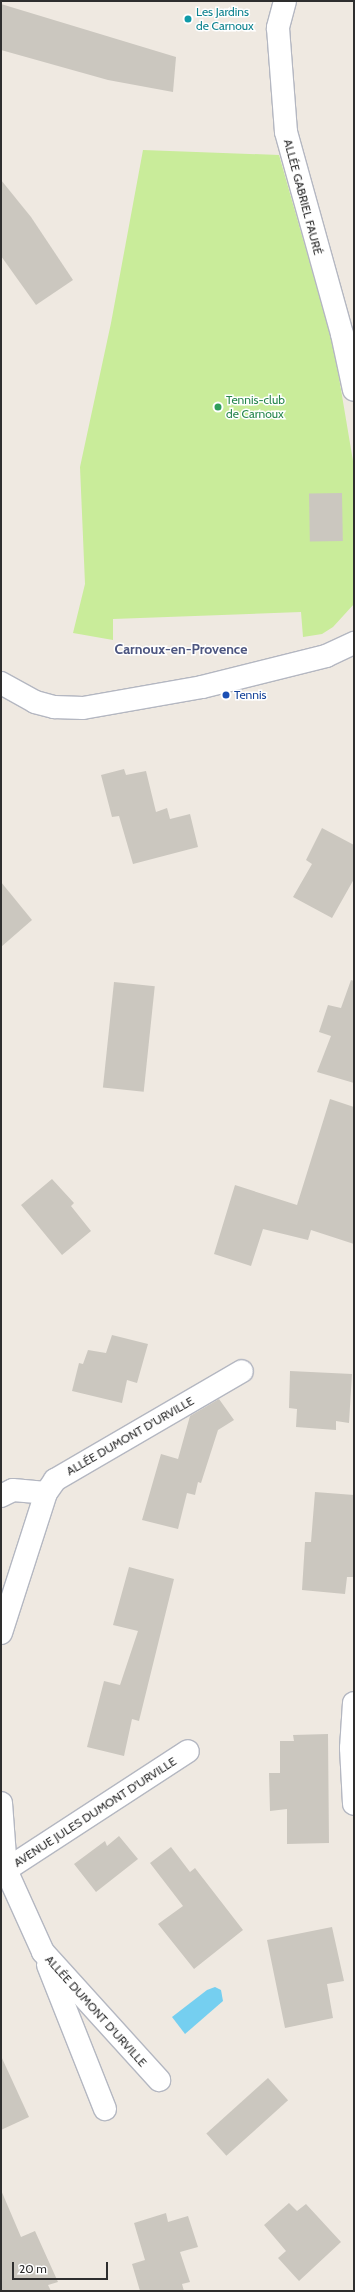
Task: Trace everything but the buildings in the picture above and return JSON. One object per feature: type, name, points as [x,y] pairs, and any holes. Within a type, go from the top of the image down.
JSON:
[{"type":"street","name":"ALLÉE GABRIEL FAURÉ","points":[[285,1],[278,28],[286,132],[342,334],[354,390]]},
{"type":"street","points":[[1,683],[35,702],[54,707],[83,708],[202,687],[326,656],[354,643]]},
{"type":"street","name":"ALLÉE DUMONT D'URVILLE","points":[[1,1633],[46,1493],[55,1480],[66,1472],[242,1371]]},
{"type":"street","points":[[1,1496],[13,1490],[46,1493]]},
{"type":"street","points":[[354,1703],[351,1748],[354,1804]]},
{"type":"street","name":"AVENUE JULES DUMONT D'URVILLE","points":[[3,1871],[188,1751]]},
{"type":"street","name":"ALLÉE DUMONT D'URVILLE","points":[[1,1803],[3,1871],[43,1952],[159,2080]]},
{"type":"street","points":[[43,1952],[105,2109]]},
{"type":"green space","name":"Tennis-club de Carnoux","points":[[143,150],[279,155],[334,348],[354,467],[354,604],[333,627],[322,634],[303,637],[301,612],[113,619],[113,640],[73,633],[85,584],[80,467],[111,323]]},
{"type":"water","points":[[215,1987],[221,1990],[223,2001],[185,2034],[172,2017],[207,1990]]},
{"type":"place","name":"Les Jardins de Carnoux","points":[[188,19]]},
{"type":"place","name":"Tennis-club de Carnoux","points":[[218,407]]},
{"type":"place","name":"Tennis","points":[[226,695]]},
{"type":"district","name":"Carnoux-en-Provence","points":[[181,649]]}]
